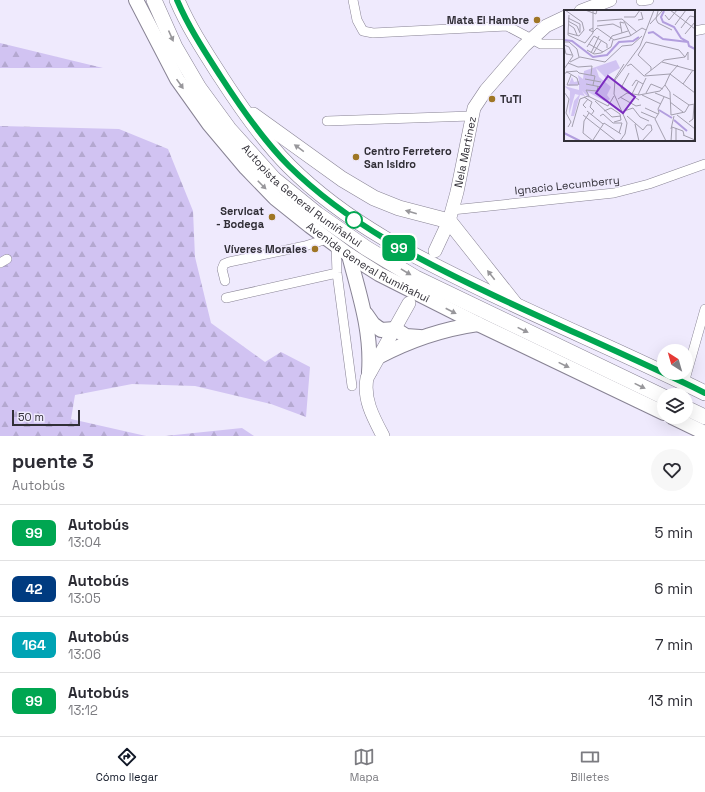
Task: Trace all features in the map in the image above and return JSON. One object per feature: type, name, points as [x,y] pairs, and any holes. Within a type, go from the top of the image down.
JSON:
[{"type":"highway","name":"Autopista General Rumiñahui","points":[[154,0],[175,47],[191,74],[229,129],[274,179],[317,214],[366,248],[416,278],[657,394]]},
{"type":"highway","name":"Autopista General Rumiñahui","points":[[177,0],[188,25],[239,104],[288,165],[316,191],[354,220],[424,262],[705,393]]},
{"type":"highway","points":[[239,104],[342,180],[374,198],[398,208],[451,216],[515,305]]},
{"type":"highway","points":[[693,411],[705,417]]},
{"type":"main road","name":"Avenida General Rumiñahui","points":[[136,0],[177,79],[209,124],[246,168],[276,198],[348,255],[379,274],[478,324],[657,410]]},
{"type":"main road","points":[[584,10],[610,0]]},
{"type":"main road","name":"Nela Martínez","points":[[435,251],[451,216],[471,116],[474,108],[482,96],[532,39],[546,26],[564,17]]},
{"type":"main road","points":[[348,255],[367,318],[377,328],[396,330],[406,336],[414,338],[478,324]]},
{"type":"main road","points":[[369,372],[396,330],[409,303]]},
{"type":"main road","points":[[364,308],[369,340],[369,372],[366,384],[367,399],[372,414],[383,436]]},
{"type":"main road","points":[[378,357],[424,336]]},
{"type":"main road","points":[[686,424],[705,433]]},
{"type":"street","points":[[353,0],[357,20],[363,31],[373,33],[507,26],[541,44],[564,44]]},
{"type":"street","points":[[695,31],[705,29]]},
{"type":"street","points":[[326,121],[471,116]]},
{"type":"street","name":"Ignacio Lecumberry","points":[[451,216],[614,193],[649,184],[705,164]]},
{"type":"street","points":[[225,281],[222,269],[224,264],[229,262],[305,246],[332,242],[352,386]]},
{"type":"street","points":[[226,298],[337,273]]},
{"type":"street","points":[[684,382],[705,309]]},
{"type":"green space","points":[[0,43],[103,68],[0,68]]},
{"type":"green space","points":[[0,126],[119,129],[168,149],[193,211],[195,257],[211,323],[265,362],[281,352],[310,367],[306,417],[271,404],[195,386],[132,384],[75,395],[71,419],[146,436],[0,436]]},
{"type":"green space","points":[[242,428],[254,436],[165,436]]},
{"type":"bus line","name":"99","points":[[177,0],[188,25],[198,41],[239,104],[265,139],[288,165],[316,191],[354,220],[375,234],[424,262],[705,393]]},
{"type":"place","name":"Mata El Hambre","points":[[537,20]]},
{"type":"place","name":"TuTi","points":[[492,99]]},
{"type":"place","name":"Centro Ferretero San Isidro","points":[[356,157]]},
{"type":"place","name":"Servicat - Bodega","points":[[272,217]]},
{"type":"place","name":"Víveres Morales","points":[[315,249]]}]
